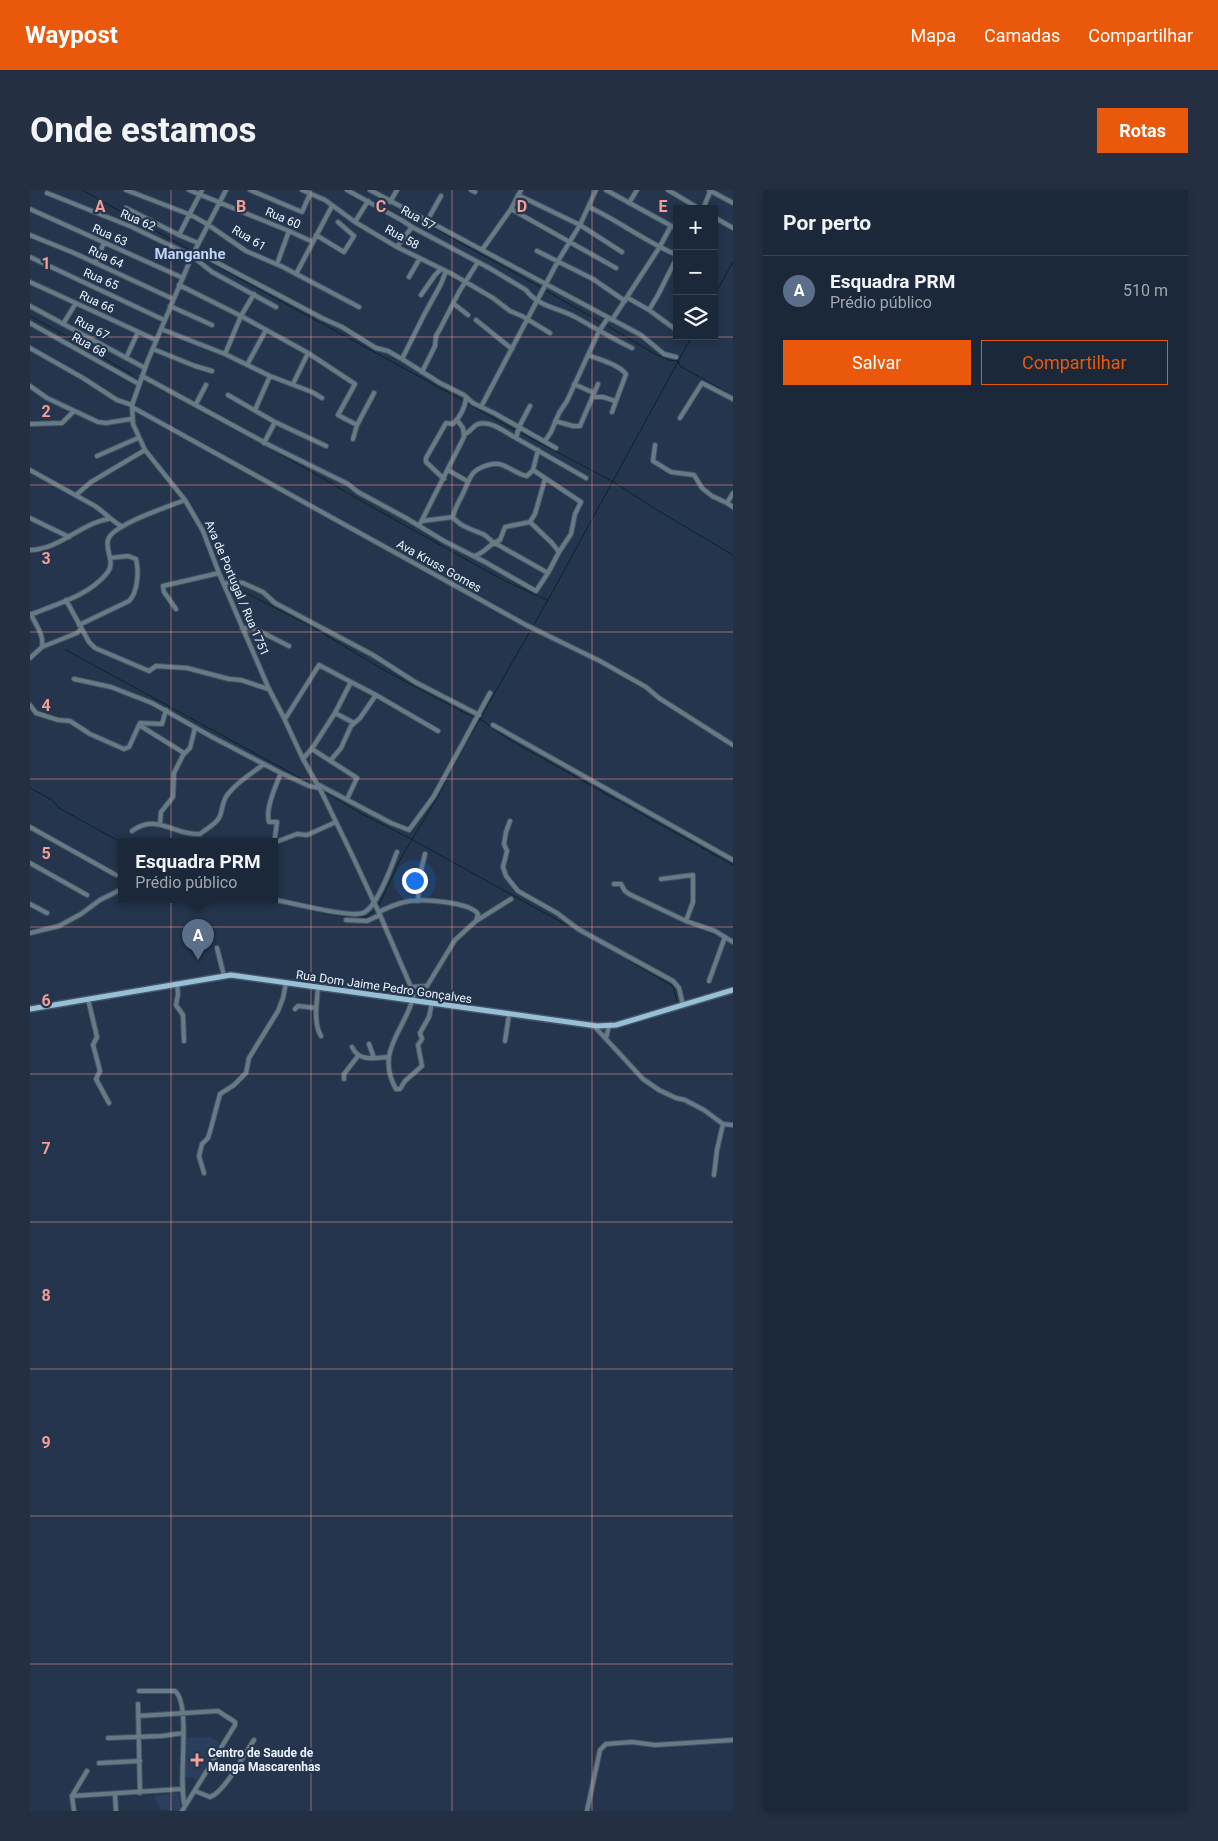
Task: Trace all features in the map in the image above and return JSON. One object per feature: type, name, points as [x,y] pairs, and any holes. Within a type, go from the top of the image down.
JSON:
[{"type":"main road","name":"Rua Dom Jaime Pedro Gonçalves","points":[[30,1009],[231,975],[413,999],[509,1015],[594,1026],[609,1026],[733,990]]},
{"type":"street","name":"Rua 61","points":[[126,190],[191,215],[208,224],[246,251],[359,306]]},
{"type":"street","name":"Rua 60","points":[[189,190],[201,192],[219,202],[313,242]]},
{"type":"street","name":"Ava de Portugal / Rua 1751","points":[[226,190],[193,253],[164,320],[139,384],[132,406],[132,419],[138,438],[185,500],[204,532],[219,573],[269,689],[374,901],[414,994],[413,999]]},
{"type":"street","points":[[250,190],[302,212],[310,194]]},
{"type":"street","name":"Rua 58","points":[[302,190],[325,200],[355,222],[397,247],[466,282],[510,311],[550,333]]},
{"type":"street","name":"Rua 57","points":[[347,190],[526,290],[544,305],[554,307],[576,317],[632,348]]},
{"type":"street","points":[[370,190],[427,221],[458,241],[482,250],[545,288],[645,338],[664,354],[676,357]]},
{"type":"street","points":[[390,202],[397,190]]},
{"type":"street","points":[[482,250],[511,209],[521,190]]},
{"type":"street","points":[[481,407],[558,261],[580,225],[596,190]]},
{"type":"street","points":[[545,441],[602,324],[610,319],[626,300],[671,226],[606,190]]},
{"type":"street","points":[[629,203],[637,190]]},
{"type":"street","points":[[668,190],[694,205]]},
{"type":"street","points":[[703,205],[709,191],[733,203]]},
{"type":"street","points":[[179,235],[191,215],[201,192]]},
{"type":"street","name":"Rua 62","points":[[47,193],[193,253]]},
{"type":"street","points":[[518,195],[580,225],[622,252]]},
{"type":"street","points":[[427,221],[441,196]]},
{"type":"street","points":[[355,222],[368,201]]},
{"type":"street","points":[[296,274],[332,206]]},
{"type":"street","points":[[589,207],[673,254]]},
{"type":"street","points":[[126,208],[198,243]]},
{"type":"street","name":"Rua 63","points":[[30,209],[183,278]]},
{"type":"street","points":[[511,209],[616,268]]},
{"type":"street","points":[[718,219],[733,228]]},
{"type":"street","points":[[338,222],[354,236]]},
{"type":"street","points":[[316,235],[344,252],[360,225]]},
{"type":"street","points":[[397,247],[412,227]]},
{"type":"street","points":[[276,264],[289,231]]},
{"type":"street","name":"Rua 64","points":[[30,236],[173,299]]},
{"type":"street","points":[[453,248],[458,241]]},
{"type":"street","points":[[95,263],[104,242]]},
{"type":"street","points":[[536,251],[593,279],[626,300],[648,310],[673,327]]},
{"type":"street","points":[[193,253],[212,272],[276,307]]},
{"type":"street","points":[[193,253],[342,327],[376,348],[388,351],[464,395],[481,407],[556,448]]},
{"type":"street","name":"Rua 65","points":[[30,257],[164,320]]},
{"type":"street","points":[[409,277],[420,258]]},
{"type":"street","points":[[422,372],[435,346],[436,336],[478,262]]},
{"type":"street","points":[[648,310],[658,295],[673,264]]},
{"type":"street","points":[[402,359],[442,284],[444,270]]},
{"type":"street","points":[[421,295],[435,275],[444,270]]},
{"type":"street","name":"Rua 66","points":[[30,282],[156,340]]},
{"type":"street","points":[[179,285],[308,353],[355,384],[338,415],[357,425]]},
{"type":"street","points":[[225,354],[241,316],[254,294]]},
{"type":"street","points":[[63,324],[76,303]]},
{"type":"street","points":[[454,304],[468,315]]},
{"type":"street","name":"Rua 67","points":[[30,306],[145,368]]},
{"type":"street","points":[[170,306],[212,325]]},
{"type":"street","points":[[476,320],[512,349]]},
{"type":"street","name":"Rua 68","points":[[30,323],[139,384]]},
{"type":"street","points":[[161,329],[225,354],[322,398]]},
{"type":"street","points":[[247,365],[266,330]]},
{"type":"street","points":[[126,358],[138,332]]},
{"type":"street","name":"Ava Kruss Gomes","points":[[30,348],[84,378],[117,400],[132,406],[526,626],[646,687],[659,698],[733,745]]},
{"type":"street","points":[[153,349],[212,371]]},
{"type":"street","points":[[293,384],[308,353]]},
{"type":"street","points":[[588,355],[610,364],[626,374],[612,412]]},
{"type":"street","points":[[142,376],[264,443],[348,484],[358,492],[420,523],[444,541],[534,591],[538,590],[558,552],[571,534],[575,514],[581,502],[532,470]]},
{"type":"street","points":[[254,410],[270,376]]},
{"type":"street","points":[[680,418],[702,383],[733,399]]},
{"type":"street","points":[[574,384],[593,395],[615,401]]},
{"type":"street","points":[[555,420],[572,426],[580,426],[598,384]]},
{"type":"street","points":[[196,404],[206,385]]},
{"type":"street","points":[[30,386],[47,398],[102,423],[132,419]]},
{"type":"street","points":[[353,439],[357,425],[374,393]]},
{"type":"street","points":[[228,394],[275,422],[326,446]]},
{"type":"street","points":[[444,479],[426,462],[426,458],[446,423],[453,424],[457,420],[465,406],[466,398]]},
{"type":"street","points":[[516,438],[519,427],[530,406]]},
{"type":"street","points":[[30,424],[62,423],[74,411]]},
{"type":"street","points":[[457,420],[465,434]]},
{"type":"street","points":[[264,443],[275,422]]},
{"type":"street","points":[[420,523],[444,479],[465,434],[476,425],[484,424],[500,428],[586,478]]},
{"type":"street","points":[[97,456],[138,438]]},
{"type":"street","points":[[655,445],[653,461],[671,472],[694,475],[702,488],[712,496],[733,507]]},
{"type":"street","points":[[76,495],[91,482],[146,450]]},
{"type":"street","points":[[453,517],[468,481],[476,469],[497,463],[527,476],[532,470],[538,450]]},
{"type":"street","points":[[30,470],[102,510],[109,519],[121,526]]},
{"type":"street","points":[[448,470],[468,481]]},
{"type":"street","points":[[474,556],[484,553],[493,542],[500,540],[506,527],[530,522],[535,514],[545,479]]},
{"type":"street","points":[[727,503],[733,493]]},
{"type":"street","points":[[42,647],[43,636],[30,614],[90,589],[104,576],[110,570],[108,540],[111,534],[121,526],[185,500]]},
{"type":"street","points":[[420,523],[453,517]]},
{"type":"street","points":[[453,517],[471,530],[485,535],[493,542],[548,573]]},
{"type":"street","points":[[30,518],[69,537]]},
{"type":"street","points":[[30,550],[41,549],[97,522],[109,519]]},
{"type":"street","points":[[530,522],[552,543],[558,552]]},
{"type":"street","points":[[30,658],[42,647],[77,633],[129,601],[134,594],[136,559],[128,556],[110,558]]},
{"type":"street","points":[[176,609],[164,592],[163,586],[219,573]]},
{"type":"street","points":[[224,584],[237,581],[263,592],[283,608],[373,655],[415,682],[479,715]]},
{"type":"street","points":[[66,600],[87,641],[95,648],[149,671],[156,666],[187,668],[229,679],[241,680],[269,689]]},
{"type":"street","points":[[242,628],[252,628],[289,646]]},
{"type":"street","points":[[285,719],[319,665],[438,731]]},
{"type":"street","points":[[74,679],[111,687],[152,703],[195,728],[308,786],[318,786],[404,829],[412,828],[434,796],[490,693]]},
{"type":"street","points":[[303,759],[312,749],[335,713],[351,682]]},
{"type":"street","points":[[330,760],[341,748],[349,729],[376,695]]},
{"type":"street","points":[[30,705],[36,714],[70,721],[90,734],[124,749],[128,747],[140,723],[162,724],[166,710]]},
{"type":"street","points":[[335,713],[354,723]]},
{"type":"street","points":[[139,725],[184,753]]},
{"type":"street","points":[[493,725],[733,860]]},
{"type":"street","points":[[160,824],[161,812],[173,797],[174,773],[184,753],[190,748],[195,728]]},
{"type":"street","points":[[312,749],[357,778],[347,799]]},
{"type":"street","points":[[132,831],[145,824],[160,824],[183,832],[200,834],[220,817],[222,804],[228,793],[241,780],[264,764]]},
{"type":"street","points":[[275,838],[277,822],[269,822],[267,814],[275,787],[282,773]]},
{"type":"street","points":[[510,821],[504,844],[507,850],[503,867],[511,883],[518,890],[557,913],[578,929],[674,981],[679,988],[683,1005]]},
{"type":"street","points":[[278,842],[297,834],[307,835],[336,822]]},
{"type":"street","points":[[30,827],[116,875]]},
{"type":"street","points":[[278,900],[326,910],[364,913],[374,901],[388,875],[397,852]]},
{"type":"street","points":[[418,901],[419,879],[425,854]]},
{"type":"street","points":[[30,863],[87,895]]},
{"type":"street","points":[[661,879],[693,875],[693,902],[686,921]]},
{"type":"street","points":[[614,884],[621,884],[624,891],[629,894],[686,921],[706,927],[733,942]]},
{"type":"street","points":[[30,933],[59,926],[118,891]]},
{"type":"street","points":[[411,987],[427,986],[455,940],[476,922],[511,899]]},
{"type":"street","points":[[346,920],[367,922],[405,902],[418,901],[464,905],[477,913],[476,922]]},
{"type":"street","points":[[30,904],[47,913]]},
{"type":"street","points":[[709,981],[725,937]]},
{"type":"street","points":[[218,948],[224,976]]},
{"type":"street","points":[[204,1173],[199,1156],[202,1144],[208,1138],[220,1094],[234,1085],[246,1073],[249,1058],[278,1010],[286,983]]},
{"type":"street","points":[[177,984],[176,1005],[184,1018],[184,1041]]},
{"type":"street","points":[[318,987],[316,1008],[317,1029],[320,1036]]},
{"type":"street","points":[[88,999],[97,1037],[94,1045],[100,1071],[96,1079],[109,1103]]},
{"type":"street","points":[[413,999],[397,1033],[387,1063],[392,1083],[398,1090],[422,1066],[418,1045],[422,1039],[420,1033],[429,1017],[432,1003]]},
{"type":"street","points":[[296,1009],[298,1006],[316,1008]]},
{"type":"street","points":[[505,1041],[509,1015]]},
{"type":"street","points":[[594,1026],[643,1079],[659,1090],[704,1110],[723,1124],[733,1125]]},
{"type":"street","points":[[606,1038],[609,1026]]},
{"type":"street","points":[[369,1044],[374,1058]]},
{"type":"street","points":[[352,1047],[358,1056],[389,1057]]},
{"type":"street","points":[[344,1079],[345,1071],[358,1056]]},
{"type":"street","points":[[714,1175],[723,1124]]},
{"type":"street","points":[[139,1691],[175,1691],[179,1696],[183,1733],[182,1790],[185,1806]]},
{"type":"street","points":[[138,1704],[140,1793]]},
{"type":"street","points":[[138,1716],[218,1711],[230,1718],[235,1724],[182,1811]]},
{"type":"street","points":[[108,1738],[183,1733]]},
{"type":"street","points":[[195,1792],[210,1797],[217,1794],[254,1740]]},
{"type":"street","points":[[587,1811],[600,1750],[606,1744],[632,1742],[655,1745],[733,1740]]},
{"type":"street","points":[[99,1763],[140,1761]]},
{"type":"street","points":[[74,1811],[72,1796],[87,1770]]},
{"type":"street","points":[[72,1796],[182,1790]]},
{"type":"street","points":[[115,1794],[116,1811]]},
{"type":"shaded area","name":"Centro de Saude de Manga Mascarenhas","points":[[211,1737],[219,1743],[196,1781],[193,1777],[185,1777],[185,1738]]},
{"type":"shaded area","points":[[178,1793],[182,1811],[161,1810],[154,1796]]},
{"type":"waterway","points":[[82,190],[190,250]]},
{"type":"waterway","points":[[366,190],[542,288]]},
{"type":"waterway","points":[[205,259],[464,401]]},
{"type":"waterway","points":[[715,295],[733,262]]},
{"type":"waterway","points":[[545,290],[602,323]]},
{"type":"waterway","points":[[30,316],[133,375]]},
{"type":"waterway","points":[[606,325],[655,354],[669,360],[678,361],[680,366],[733,396]]},
{"type":"waterway","points":[[378,907],[402,856],[436,800],[458,757],[548,600],[690,340]]},
{"type":"waterway","points":[[151,384],[282,455],[505,581],[547,600]]},
{"type":"waterway","points":[[467,403],[515,430]]},
{"type":"waterway","points":[[519,432],[612,481],[733,555]]},
{"type":"waterway","points":[[30,473],[82,501]]},
{"type":"waterway","points":[[234,587],[309,625],[384,670],[480,719],[510,740],[733,865]]},
{"type":"waterway","points":[[66,650],[313,785]]},
{"type":"waterway","points":[[30,788],[52,800],[59,808],[118,841]]},
{"type":"waterway","points":[[324,791],[360,813],[413,840],[626,958]]},
{"type":"waterway","points":[[312,911],[342,916],[366,917],[376,910]]},
{"type":"waterway","points":[[628,960],[673,986],[677,1002]]},
{"type":"place","name":"Esquadra PRM","points":[[198,960]]},
{"type":"place","name":"Centro de Saude de Manga Mascarenhas","points":[[197,1760]]},
{"type":"district","name":"Manganhe","points":[[190,254]]}]
